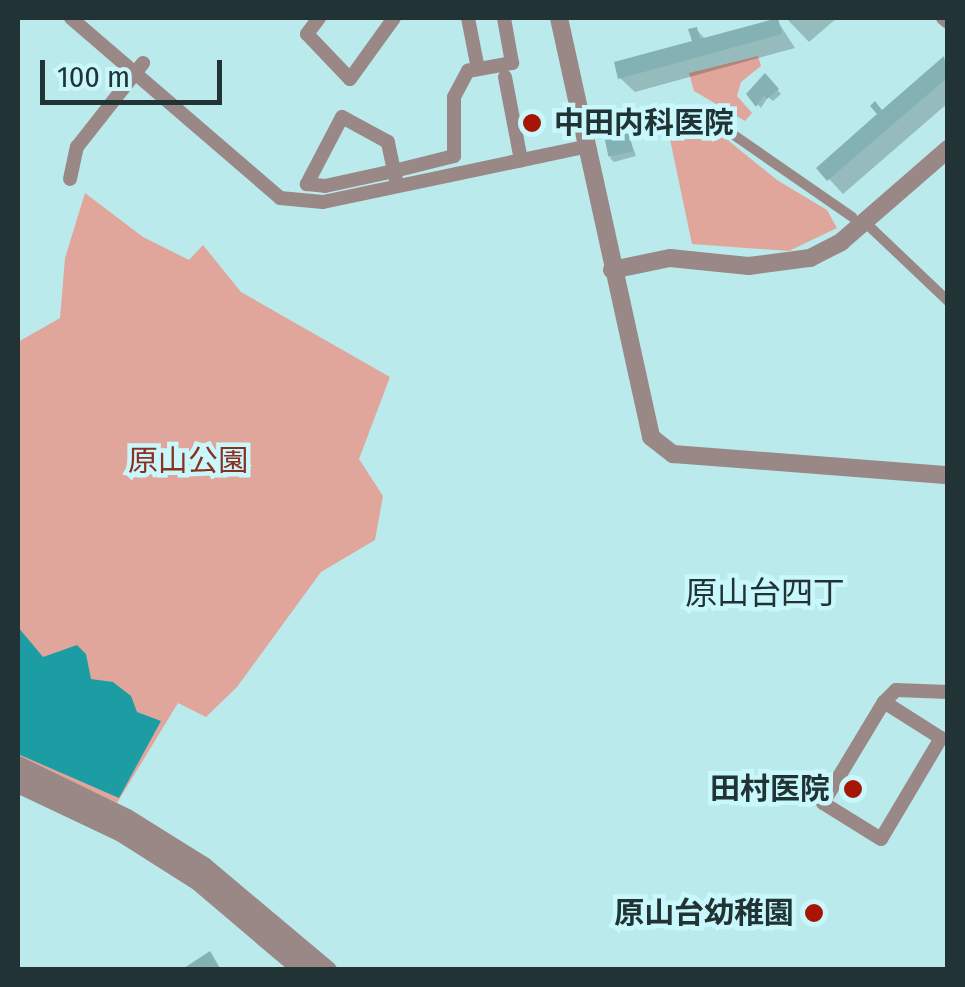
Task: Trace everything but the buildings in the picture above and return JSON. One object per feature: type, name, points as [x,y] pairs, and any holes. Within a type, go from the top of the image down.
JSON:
[{"type":"street","points":[[71,18],[132,76],[280,198],[323,202],[454,156],[454,98],[468,71],[512,63],[504,18]]},
{"type":"street","points":[[319,18],[307,34],[350,79],[394,18]]},
{"type":"street","points":[[468,18],[478,69]]},
{"type":"street","points":[[559,18],[590,139],[641,415],[651,437],[673,454],[948,475]]},
{"type":"street","points":[[70,179],[77,146],[143,63]]},
{"type":"street","points":[[505,77],[521,160]]},
{"type":"street","points":[[395,178],[388,142],[342,116],[307,184],[395,178],[521,160],[702,113],[852,217]]},
{"type":"street","points":[[612,270],[670,258],[750,266],[810,258],[840,242],[948,149]]},
{"type":"street","points":[[870,227],[948,301]]},
{"type":"street","points":[[884,702],[941,738],[881,839],[823,804],[884,702],[896,690],[948,692]]},
{"type":"street","points":[[18,765],[128,818],[204,866],[328,970]]},
{"type":"street","points":[[18,784],[120,833],[197,881],[302,970]]},
{"type":"green space","points":[[758,56],[761,66],[741,82],[737,96],[752,113],[745,121],[694,91],[689,73]]},
{"type":"green space","points":[[703,120],[777,180],[827,210],[837,228],[789,251],[692,244],[667,125]]},
{"type":"green space","name":"原山公園","points":[[85,193],[143,237],[189,260],[203,245],[241,292],[390,377],[359,459],[383,496],[375,540],[321,572],[237,687],[206,717],[178,703],[117,803],[18,757],[18,342],[60,318],[65,258]]},
{"type":"water","points":[[18,627],[43,657],[77,645],[86,654],[91,679],[113,682],[131,696],[137,712],[161,721],[119,798],[18,754]]},
{"type":"place","name":"中田内科医院","points":[[532,123]]},
{"type":"place","name":"田村医院","points":[[853,789]]},
{"type":"place","name":"原山台幼稚園","points":[[814,913]]},
{"type":"district","name":"原山台四丁","points":[[765,593]]}]
